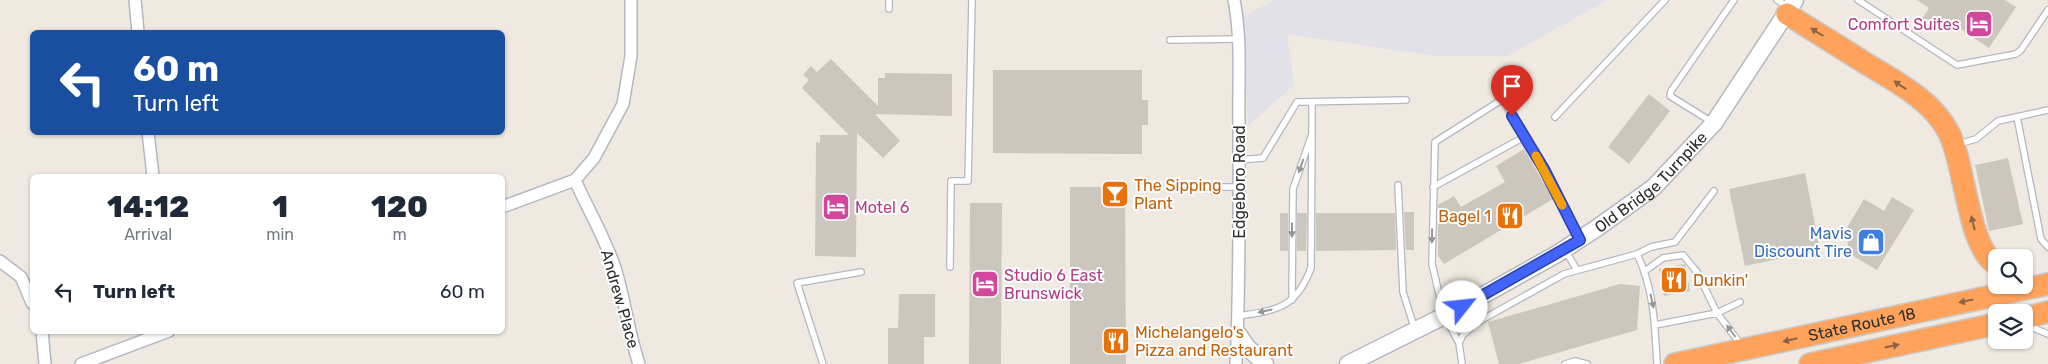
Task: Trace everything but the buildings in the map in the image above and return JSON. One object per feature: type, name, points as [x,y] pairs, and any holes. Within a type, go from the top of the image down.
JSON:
[{"type":"highway","points":[[1788,6],[1921,100],[1936,113],[1954,145],[1976,234],[1982,250],[1988,256]]},
{"type":"highway","points":[[2033,276],[2048,278]]},
{"type":"highway","name":"State Route 18","points":[[1675,364],[2048,284]]},
{"type":"highway","points":[[2033,316],[2048,312]]},
{"type":"highway","name":"State Route 18","points":[[1810,364],[1864,358],[1988,326]]},
{"type":"street","points":[[135,0],[138,30]]},
{"type":"street","points":[[505,206],[575,180],[594,158],[623,104],[631,56],[631,0]]},
{"type":"street","name":"Edgeboro Road","points":[[1234,0],[1238,39],[1239,160],[1239,316],[1236,364]]},
{"type":"street","name":"Old Bridge Turnpike","points":[[1348,364],[1444,315],[1580,240],[1654,187],[1714,123],[1788,6]]},
{"type":"street","points":[[148,135],[152,174]]},
{"type":"street","name":"Andrew Place","points":[[575,180],[607,246],[616,270],[631,341],[639,364]]},
{"type":"street","points":[[0,261],[21,277],[30,298]]},
{"type":"street","points":[[42,334],[45,364]]},
{"type":"street","points":[[81,364],[161,334]]},
{"type":"street","points":[[1238,334],[1247,347],[1265,364]]},
{"type":"lane","points":[[889,0],[889,9]]},
{"type":"lane","points":[[950,267],[951,181],[968,181],[972,0]]},
{"type":"lane","points":[[1556,117],[1664,0]]},
{"type":"lane","points":[[1714,123],[1670,96],[1671,91],[1734,0]]},
{"type":"lane","points":[[1858,0],[1958,65],[2016,54],[2022,50],[2048,10]]},
{"type":"lane","points":[[1170,40],[1238,39]]},
{"type":"lane","points":[[1462,364],[1459,343],[1444,315],[1432,264],[1434,142],[1503,99],[1544,169],[1580,240]]},
{"type":"lane","points":[[1239,160],[1263,158],[1297,102],[1406,100]]},
{"type":"lane","points":[[1239,316],[1276,309],[1292,300],[1305,285],[1311,268],[1312,102]]},
{"type":"lane","points":[[1954,145],[1976,138],[1998,121],[2048,110]]},
{"type":"lane","points":[[2017,117],[2041,239],[2048,247]]},
{"type":"lane","points":[[1292,300],[1293,189],[1312,134]]},
{"type":"lane","points":[[1433,187],[1524,137]]},
{"type":"lane","points":[[1398,185],[1403,292],[1415,330]]},
{"type":"lane","points":[[1190,187],[1239,187]]},
{"type":"lane","points":[[1459,343],[1463,335],[1478,322],[1564,274],[1637,254],[1651,247],[1675,242],[1714,191]]},
{"type":"lane","points":[[1564,249],[1576,270]]},
{"type":"lane","points":[[1637,254],[1645,271],[1655,315],[1657,364]]},
{"type":"lane","points":[[1645,271],[1663,258],[1682,255],[1697,272],[1717,313],[1745,350]]},
{"type":"lane","points":[[823,364],[797,283],[861,272]]},
{"type":"lane","points":[[1655,325],[1717,313],[1740,302]]},
{"type":"lane","points":[[2033,328],[2048,334]]},
{"type":"lane","points":[[1565,364],[1575,361],[1587,364]]},
{"type":"shaded area","points":[[1274,0],[1607,0],[1508,56],[1435,56],[1287,34],[1294,85],[1248,126],[1243,17]]},
{"type":"slow traffic","points":[[1536,156],[1562,205]]},
{"type":"place","name":"Comfort Suites","points":[[1979,24]]},
{"type":"place","name":"The Sipping Plant","points":[[1115,194]]},
{"type":"place","name":"Motel 6","points":[[836,207]]},
{"type":"place","name":"Bagel 1","points":[[1510,216]]},
{"type":"place","name":"Mavis Discount Tire","points":[[1871,242]]},
{"type":"place","name":"Dunkin'","points":[[1674,280]]},
{"type":"place","name":"Studio 6 East Brunswick","points":[[985,284]]},
{"type":"place","name":"Michelangelo's Pizza and Restaurant","points":[[1116,341]]},
{"type":"route","points":[[1462,307],[1580,240],[1544,169],[1512,116]]}]
